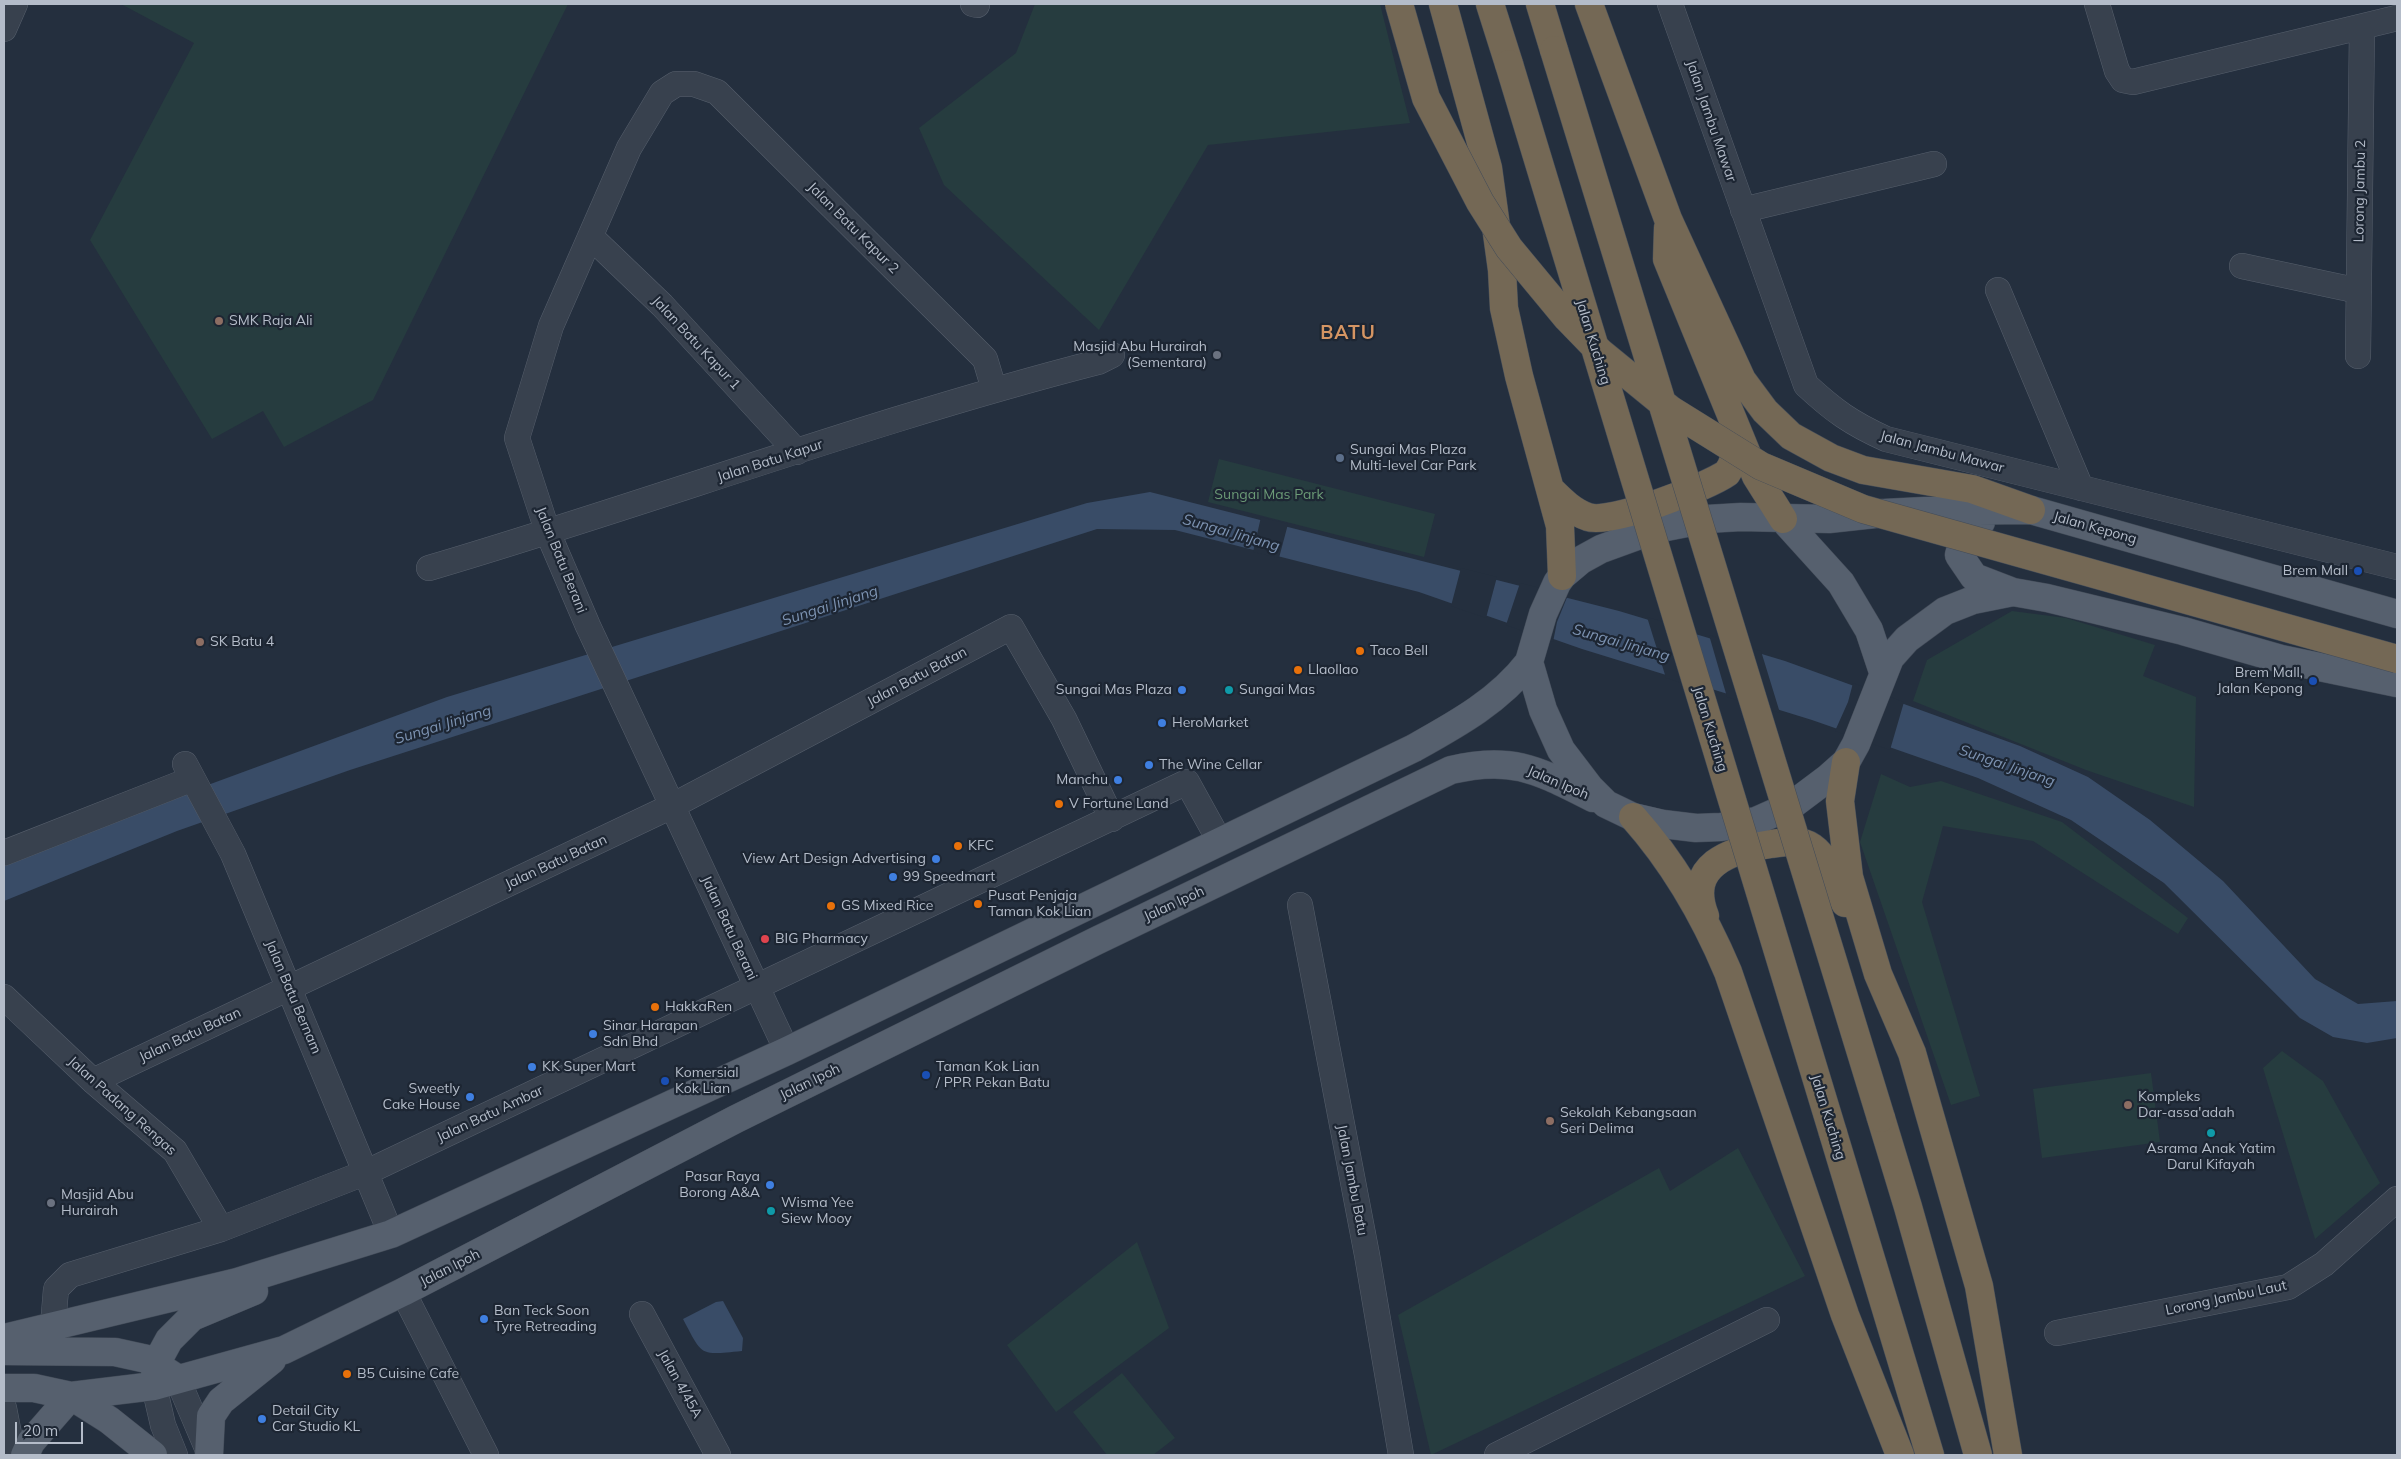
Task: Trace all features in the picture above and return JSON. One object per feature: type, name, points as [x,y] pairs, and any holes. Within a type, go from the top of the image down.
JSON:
[{"type":"highway","points":[[1399,4],[1426,98],[1480,202],[1509,248],[1567,318],[1600,352],[1671,410],[1761,466],[1863,509],[2397,659]]},
{"type":"highway","points":[[1443,4],[1488,168],[1502,270],[1504,308],[1519,376],[1560,526],[1560,580]]},
{"type":"highway","name":"Jalan Kuching","points":[[1490,4],[1930,1455]]},
{"type":"highway","points":[[1540,4],[1908,1206],[1978,1455]]},
{"type":"highway","points":[[1589,4],[1668,219],[1742,380],[1765,411],[1791,436],[1831,458],[1863,470],[1972,489],[2031,510]]},
{"type":"highway","points":[[1668,219],[1667,259],[1756,476],[1783,519]]},
{"type":"highway","points":[[1550,490],[1573,510],[1590,518],[1642,509],[1681,496],[1719,478],[1732,466],[1737,440],[1734,422]]},
{"type":"highway","points":[[1851,753],[1840,801],[1849,877],[1878,974]]},
{"type":"highway","points":[[1633,817],[1652,838],[1679,876],[1712,933]]},
{"type":"highway","points":[[1900,1455],[1845,1315],[1728,972],[1699,901],[1705,872],[1724,857],[1746,848],[1802,842],[1811,846],[1824,859],[1878,974],[1912,1053],[1979,1286],[2008,1455]]},
{"type":"main road","name":"Jalan Kepong","points":[[1560,580],[1580,560],[1601,549],[1656,529],[1707,519],[1742,517],[1829,519],[1884,512],[2031,510],[2397,614]]},
{"type":"main road","points":[[2031,510],[1994,515],[1966,529],[1959,555],[1974,577],[2013,592],[2183,632],[2281,660],[2397,683]]},
{"type":"main road","points":[[1783,519],[1841,583],[1869,630],[1883,672]]},
{"type":"main road","points":[[163,1377],[169,1340],[192,1317],[391,1234],[787,1050],[1220,840],[1350,780],[1447,730],[1495,699],[1530,656],[1543,614],[1560,580]]},
{"type":"main road","points":[[1851,753],[1883,672],[1890,658],[1907,639],[1945,611],[1973,600],[2013,592]]},
{"type":"main road","points":[[1530,656],[1543,710],[1561,750],[1575,770],[1606,804]]},
{"type":"main road","name":"Jalan Ipoh","points":[[4,1388],[34,1388],[71,1396],[284,1350],[403,1292],[736,1119],[1096,941],[1451,770],[1490,763],[1514,765],[1545,774],[1633,817],[1663,824],[1696,828],[1721,827],[1756,822],[1792,805],[1851,753]]},
{"type":"main road","points":[[4,1338],[237,1282],[391,1234]]},
{"type":"main road","points":[[4,1350],[115,1352],[147,1359],[163,1377]]},
{"type":"main road","points":[[210,1455],[211,1416],[221,1400],[284,1350]]},
{"type":"main road","points":[[25,1455],[31,1442],[71,1396],[109,1420],[153,1455]]},
{"type":"street","points":[[4,28],[15,4]]},
{"type":"street","name":"Jalan Jambu Mawar","points":[[1670,4],[1806,385],[1829,406],[1852,423],[1886,439],[2397,567]]},
{"type":"street","points":[[2098,4],[2118,71],[2123,80],[2133,82],[2397,18]]},
{"type":"street","name":"Lorong Jambu 2","points":[[2358,356],[2362,27]]},
{"type":"street","name":"Jalan Batu Berani","points":[[694,84],[676,84],[662,93],[630,148],[550,326],[517,438],[548,533],[621,698],[787,1050]]},
{"type":"street","name":"Jalan Batu Kapur 2","points":[[694,84],[717,92],[985,359],[994,389]]},
{"type":"street","points":[[1743,210],[1934,164]]},
{"type":"street","name":"Jalan Batu Kapur 1","points":[[591,237],[662,305],[797,452]]},
{"type":"street","points":[[2242,266],[2359,290]]},
{"type":"street","points":[[1998,290],[2081,488]]},
{"type":"street","name":"Jalan Batu Kapur","points":[[429,568],[548,533],[994,389],[1098,362],[1112,355]]},
{"type":"street","name":"Jalan Batu Batan","points":[[93,1081],[672,806],[1011,627],[1064,719],[1112,819]]},
{"type":"street","name":"Jalan Batu Bernam","points":[[4,853],[192,778],[233,854],[367,1172],[391,1234]]},
{"type":"street","name":"Jalan Batu Ambar","points":[[53,1325],[56,1289],[70,1276],[221,1229],[367,1172],[1187,782],[1220,840]]},
{"type":"street","name":"Jalan Jambu Batu","points":[[1300,905],[1367,1255],[1401,1455]]},
{"type":"street","name":"Jalan Padang Rengas","points":[[4,997],[93,1081],[175,1151],[221,1229]]},
{"type":"street","name":"Lorong Jambu Laut","points":[[2057,1333],[2288,1287],[2324,1264],[2397,1199]]},
{"type":"street","points":[[403,1292],[486,1455]]},
{"type":"street","name":"Jalan 4/45A","points":[[642,1314],[718,1455]]},
{"type":"street","points":[[1497,1455],[1767,1320]]},
{"type":"street","points":[[163,1377],[210,1455]]},
{"type":"street","points":[[163,1377],[163,1425],[175,1455]]},
{"type":"street","points":[[4,1408],[12,1455]]},
{"type":"green space","points":[[121,4],[568,4],[373,400],[284,447],[263,411],[212,439],[90,240],[194,43]]},
{"type":"green space","points":[[1035,4],[1380,4],[1410,123],[1208,145],[1099,330],[944,185],[919,128],[1016,53]]},
{"type":"green space","name":"Sungai Mas Park","points":[[1219,459],[1435,514],[1424,557],[1208,502]]},
{"type":"green space","points":[[2012,611],[2066,618],[2155,645],[2143,676],[2196,697],[2194,807],[2086,770],[1913,701],[1927,660]]},
{"type":"green space","points":[[1881,774],[1910,787],[1941,781],[2062,822],[2188,918],[2178,934],[2033,841],[1943,826],[1922,902],[1980,1096],[1951,1105],[1860,842]]},
{"type":"green space","points":[[2282,1051],[2323,1081],[2380,1183],[2315,1239],[2263,1068]]},
{"type":"green space","points":[[2151,1073],[2160,1142],[2042,1158],[2033,1089]]},
{"type":"green space","points":[[1738,1148],[1805,1276],[1431,1455],[1398,1315],[1659,1168],[1670,1191]]},
{"type":"green space","points":[[1137,1242],[1169,1328],[1056,1412],[1007,1345]]},
{"type":"green space","points":[[1122,1373],[1175,1438],[1153,1455],[1107,1455],[1073,1412]]},
{"type":"water","name":"Sungai Jinjang","points":[[1150,492],[1619,611],[1785,661],[2020,746],[2088,777],[2150,820],[2223,881],[2315,979],[2358,1004],[2397,1001],[2397,1038],[2367,1043],[2333,1037],[2300,1018],[2164,883],[2071,820],[1978,778],[1812,720],[1582,649],[1419,592],[1175,530],[1097,529],[350,770],[177,831],[4,901],[4,860],[447,697],[1087,503]]},
{"type":"water","points":[[723,1301],[743,1338],[742,1351],[710,1353],[699,1347],[683,1319],[716,1302]]},
{"type":"pier","points":[[1261,517],[1288,524],[1279,558],[1253,552]]},
{"type":"pier","points":[[1461,568],[1497,577],[1486,618],[1451,606]]},
{"type":"pier","points":[[1520,583],[1568,595],[1557,622],[1553,642],[1506,625]]},
{"type":"pier","points":[[1647,617],[1695,631],[1714,693],[1666,678]]},
{"type":"pier","points":[[1709,635],[1761,651],[1780,713],[1727,697]]},
{"type":"pier","points":[[1853,683],[1904,702],[1890,750],[1835,731],[1848,702]]},
{"type":"place","name":"SMK Raja Ali","points":[[219,321]]},
{"type":"place","name":"Masjid Abu Hurairah (Sementara)","points":[[1217,355]]},
{"type":"place","name":"Sungai Mas Plaza Multi-level Car Park","points":[[1340,458]]},
{"type":"place","name":"Brem Mall","points":[[2358,571]]},
{"type":"place","name":"SK Batu 4","points":[[200,642]]},
{"type":"place","name":"Taco Bell","points":[[1360,651]]},
{"type":"place","name":"Llaollao","points":[[1298,670]]},
{"type":"place","name":"Brem Mall, Jalan Kepong","points":[[2313,681]]},
{"type":"place","name":"Sungai Mas Plaza","points":[[1182,690]]},
{"type":"place","name":"Sungai Mas","points":[[1229,690]]},
{"type":"place","name":"HeroMarket","points":[[1162,723]]},
{"type":"place","name":"The Wine Cellar","points":[[1149,765]]},
{"type":"place","name":"Manchu","points":[[1118,780]]},
{"type":"place","name":"V Fortune Land","points":[[1059,804]]},
{"type":"place","name":"KFC","points":[[958,846]]},
{"type":"place","name":"View Art Design Advertising","points":[[936,859]]},
{"type":"place","name":"99 Speedmart","points":[[893,877]]},
{"type":"place","name":"Pusat Penjaja Taman Kok Lian","points":[[978,904]]},
{"type":"place","name":"GS Mixed Rice","points":[[831,906]]},
{"type":"place","name":"BIG Pharmacy","points":[[765,939]]},
{"type":"place","name":"HakkaRen","points":[[655,1007]]},
{"type":"place","name":"Sinar Harapan Sdn Bhd","points":[[593,1034]]},
{"type":"place","name":"KK Super Mart","points":[[532,1067]]},
{"type":"place","name":"Taman Kok Lian / PPR Pekan Batu","points":[[926,1075]]},
{"type":"place","name":"Komersial Kok Lian","points":[[665,1081]]},
{"type":"place","name":"Sweetly Cake House","points":[[470,1097]]},
{"type":"place","name":"Kompleks Dar-assa'adah","points":[[2128,1105]]},
{"type":"place","name":"Sekolah Kebangsaan Seri Delima","points":[[1550,1121]]},
{"type":"place","name":"Asrama Anak Yatim Darul Kifayah","points":[[2211,1133]]},
{"type":"place","name":"Pasar Raya Borong A&A","points":[[770,1185]]},
{"type":"place","name":"Masjid Abu Hurairah","points":[[51,1203]]},
{"type":"place","name":"Wisma Yee Siew Mooy","points":[[771,1211]]},
{"type":"place","name":"Ban Teck Soon Tyre Retreading","points":[[484,1319]]},
{"type":"place","name":"B5 Cuisine Cafe","points":[[347,1374]]},
{"type":"place","name":"Detail City Car Studio KL","points":[[262,1419]]},
{"type":"district","name":"BATU","points":[[1348,333]]}]
